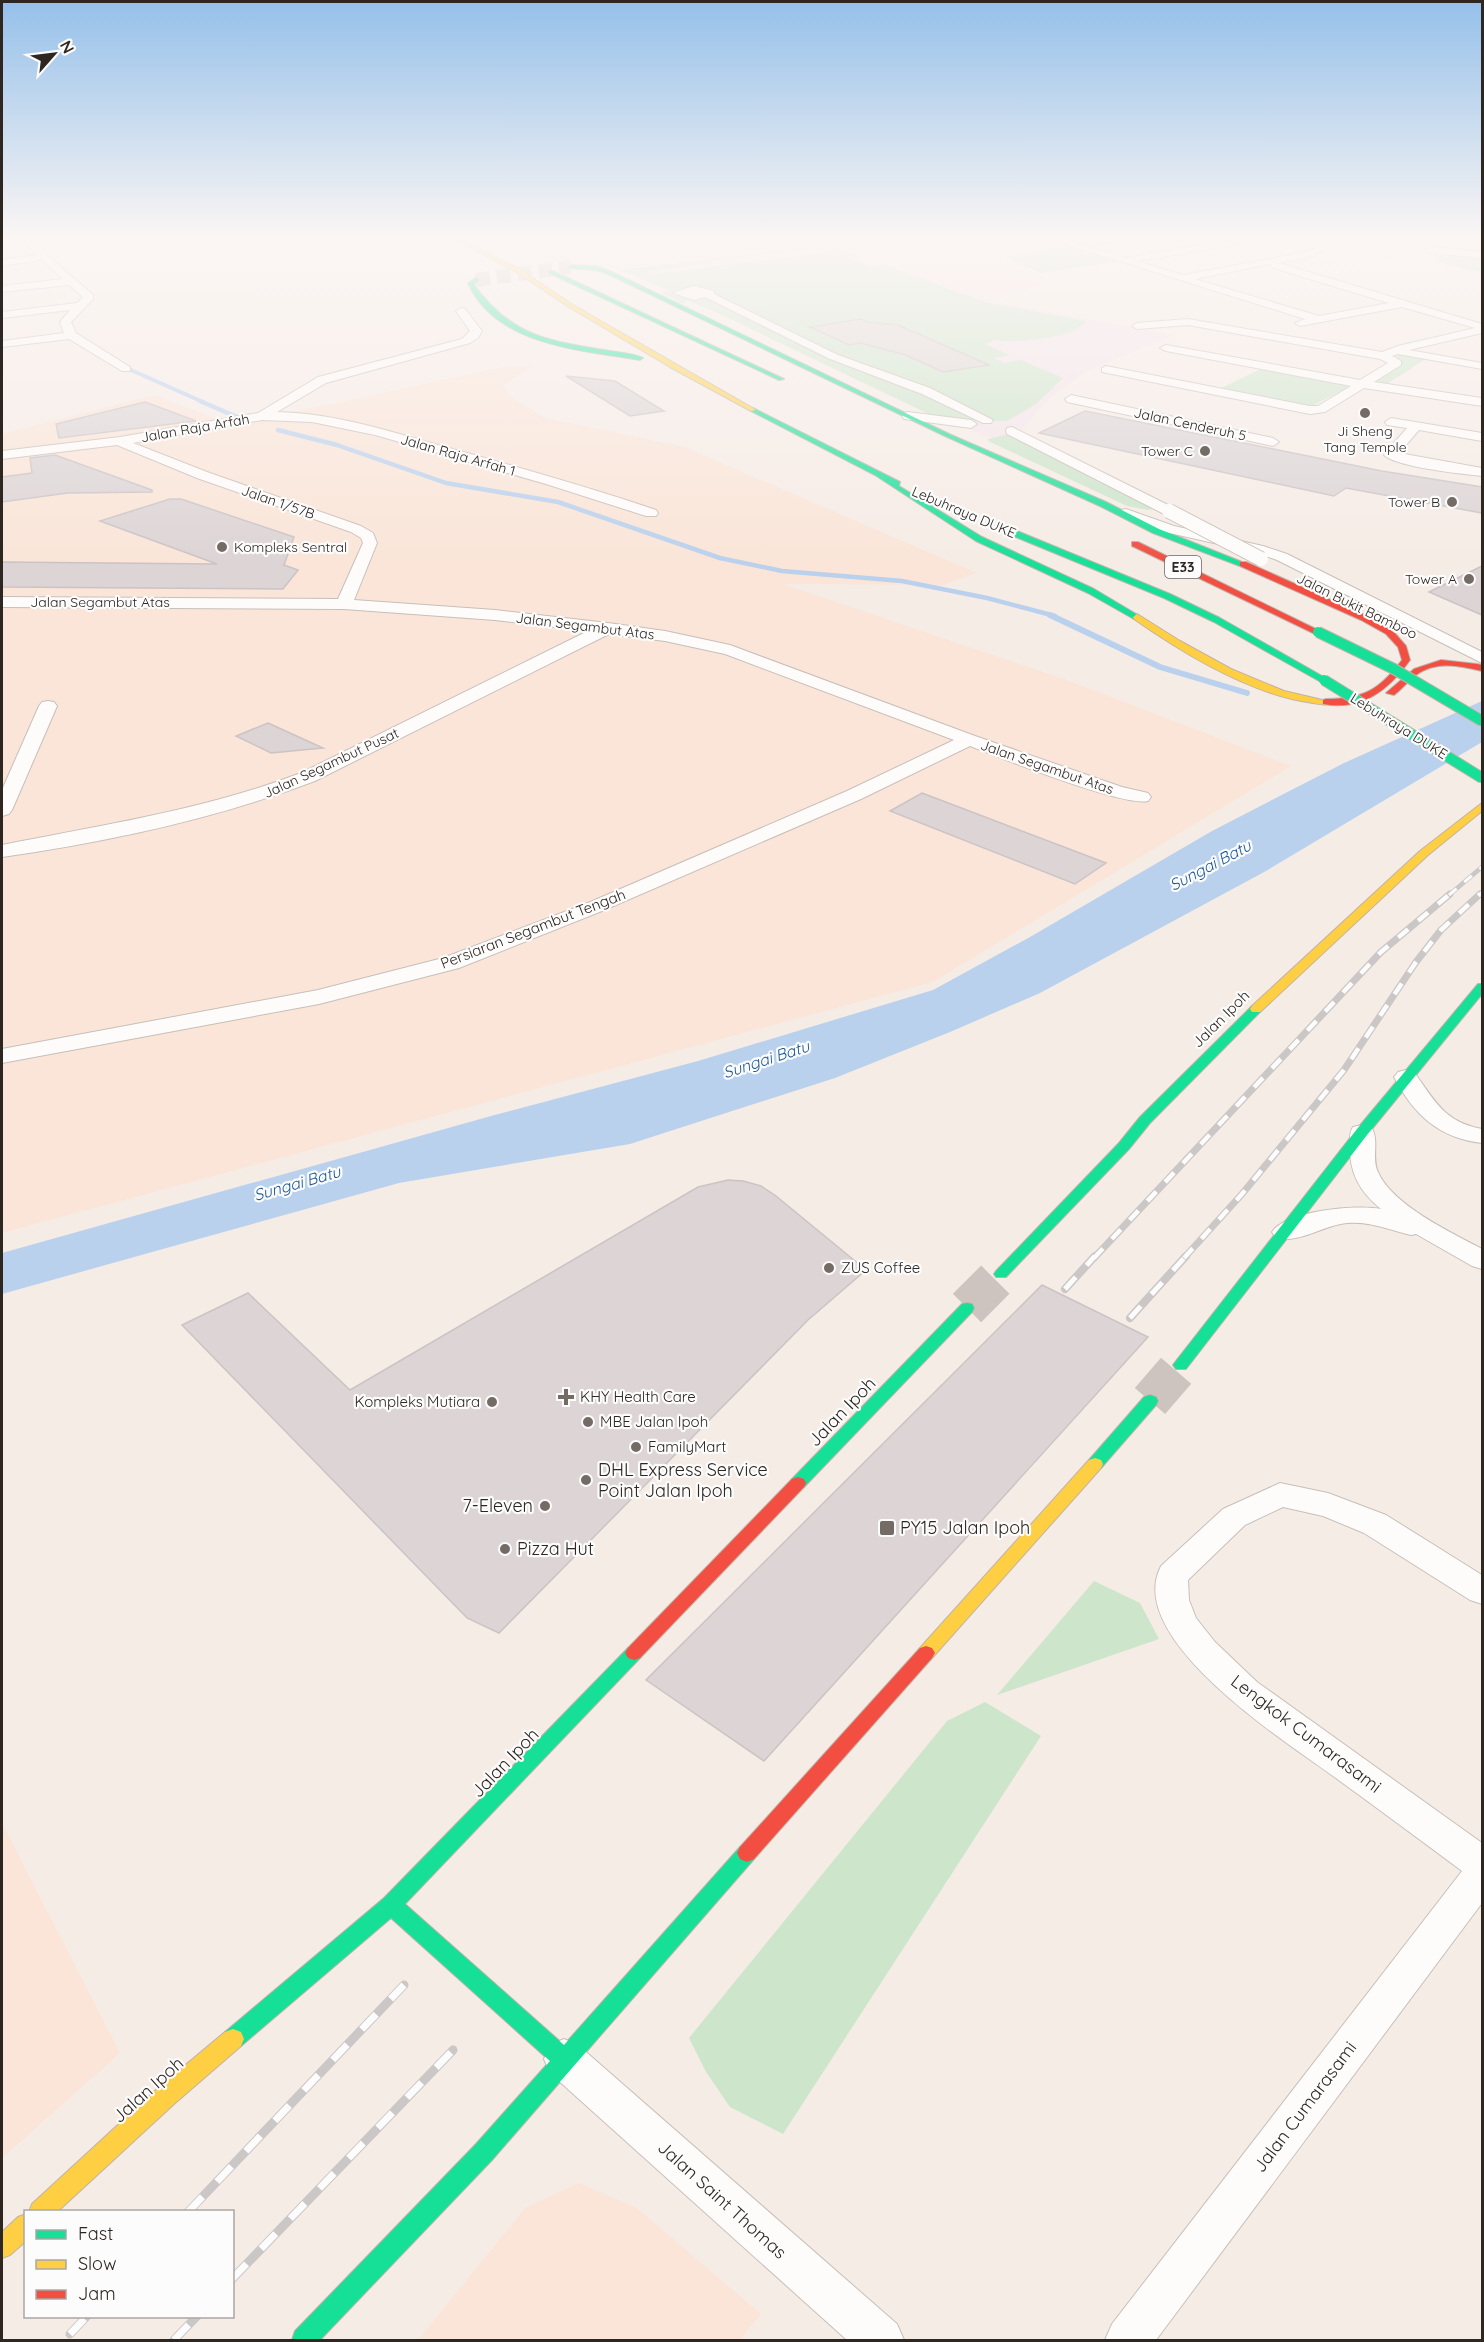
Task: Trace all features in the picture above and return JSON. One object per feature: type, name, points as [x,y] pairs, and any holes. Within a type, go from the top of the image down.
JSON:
[{"type":"main road","points":[[586,346],[668,364]]},
{"type":"main road","name":"Lebuhraya DUKE","points":[[638,346],[878,476],[961,511]]},
{"type":"main road","points":[[712,346],[796,385],[731,346]]},
{"type":"main road","points":[[752,346],[807,368]]},
{"type":"main road","points":[[765,346],[908,416],[1103,504],[1156,531],[1248,566],[1364,618],[1389,632],[1402,646],[1406,660],[1394,681],[1383,690],[1343,704]]},
{"type":"main road","points":[[908,416],[916,429],[930,443]]},
{"type":"main road","points":[[878,476],[979,539],[1127,610],[1166,638],[1243,677],[1296,698],[1343,704],[1362,702],[1386,695],[1417,671],[1440,663],[1455,662],[1482,668]]},
{"type":"main road","name":"Lebuhraya DUKE","points":[[1003,528],[1167,596],[1217,620],[1324,680],[1482,778]]},
{"type":"main road","name":"E33","points":[[1406,660],[1402,650],[1389,638],[1351,617],[1256,575],[1124,535],[1414,680],[1482,721]]},
{"type":"main road","name":"Jalan Ipoh","points":[[1001,1274],[1124,1146],[1145,1120],[1269,995],[1424,853],[1482,806]]},
{"type":"main road","points":[[1181,1365],[1362,1132],[1482,987]]},
{"type":"main road","name":"Jalan Ipoh","points":[[41,2210],[166,2096],[391,1905],[967,1308]]},
{"type":"main road","points":[[304,2340],[484,2152],[564,2059],[887,1695],[985,1589],[1150,1401]]},
{"type":"main road","points":[[391,1905],[564,2059]]},
{"type":"main road","points":[[2,2247],[24,2227]]},
{"type":"street","points":[[89,346],[126,369]]},
{"type":"street","name":"Jalan Raja Arfah","points":[[2,455],[120,441],[262,416],[322,380],[446,346]]},
{"type":"street","points":[[812,346],[926,392],[985,430]]},
{"type":"street","points":[[1326,346],[1383,356],[1482,366]]},
{"type":"street","points":[[1106,370],[1303,410],[1321,409],[1361,384],[1397,356],[1428,346]]},
{"type":"street","points":[[1166,348],[1361,384],[1482,402]]},
{"type":"street","points":[[1189,399],[1258,366]]},
{"type":"street","name":"Jalan Cenderuh 5","points":[[1071,399],[1273,442]]},
{"type":"street","points":[[1153,416],[1171,408]]},
{"type":"street","name":"Jalan Raja Arfah 1","points":[[262,416],[297,416],[347,422],[588,492],[651,513]]},
{"type":"street","points":[[908,416],[971,424],[971,428],[985,430]]},
{"type":"street","points":[[1391,423],[1482,437]]},
{"type":"street","name":"Jalan Bukit Bamboo","points":[[985,430],[1012,424],[1015,429],[1007,432],[1482,668]]},
{"type":"street","points":[[1414,428],[1391,453],[1393,456],[1482,472]]},
{"type":"street","points":[[985,430],[982,442],[986,449],[995,456]]},
{"type":"street","name":"Jalan Raja Arfah","points":[[2,462],[107,447],[120,441]]},
{"type":"street","name":"Jalan 1/57B","points":[[120,441],[202,476],[368,536],[370,543],[344,604]]},
{"type":"street","name":"Jalan Bukit Bamboo","points":[[1103,504],[1170,529],[1258,549],[1282,557],[1482,658]]},
{"type":"street","name":"Jalan Segambut Atas","points":[[2,602],[344,604],[495,615],[665,636],[730,650],[969,740],[1117,792],[1141,798]]},
{"type":"street","name":"Jalan Segambut Pusat","points":[[2,851],[226,806],[269,793],[308,777],[608,628]]},
{"type":"street","points":[[2,810],[48,706]]},
{"type":"street","name":"Persiaran Segambut Tengah","points":[[2,1056],[319,997],[451,963],[595,907],[854,795],[969,740]]},
{"type":"street","points":[[1406,1077],[1422,1106],[1443,1123],[1465,1134],[1482,1136]]},
{"type":"street","points":[[1362,1132],[1364,1172],[1375,1192],[1402,1213],[1482,1260]]},
{"type":"street","points":[[1285,1232],[1320,1218],[1350,1212],[1389,1218],[1450,1243]]},
{"type":"street","name":"Lengkok Cumarasami","points":[[1482,1591],[1375,1524],[1328,1505],[1280,1495],[1234,1517],[1172,1575],[1172,1602],[1184,1628],[1212,1660],[1245,1692],[1482,1864]]},
{"type":"street","name":"Jalan Cumarasami","points":[[1128,2340],[1482,1874]]},
{"type":"street","name":"Jalan Saint Thomas","points":[[564,2059],[881,2340]]},
{"type":"shaded area","points":[[790,346],[1147,346],[1085,372],[1049,399],[1021,430],[996,441]]},
{"type":"shaded area","points":[[509,366],[532,367],[504,384],[509,396],[545,418],[684,447],[977,573],[942,585],[783,584],[1067,680],[1291,766],[933,982],[2,1233],[2,434],[154,395],[232,425]]},
{"type":"shaded area","points":[[2,1823],[120,2053],[2,2158]]},
{"type":"shaded area","points":[[579,2183],[637,2208],[761,2314],[740,2340],[418,2340],[525,2208]]},
{"type":"green space","points":[[787,346],[989,346],[1010,355],[994,358],[1004,363],[1021,360],[1063,378],[1036,404],[1007,421],[943,421]]},
{"type":"green space","points":[[1401,354],[1427,358],[1384,386],[1371,382],[1402,363],[1396,356]]},
{"type":"green space","points":[[1261,369],[1353,385],[1310,407],[1217,390]]},
{"type":"green space","points":[[1008,434],[1155,508],[1148,510],[1127,506],[988,441],[988,439]]},
{"type":"green space","points":[[1094,1581],[1140,1603],[1159,1639],[997,1695]]},
{"type":"green space","points":[[985,1702],[1041,1736],[783,2134],[730,2107],[706,2072],[689,2038],[947,1721]]},
{"type":"water","name":"Sungai Batu","points":[[1482,701],[1482,742],[1266,871],[1040,993],[950,1032],[835,1078],[630,1144],[399,1183],[2,1294],[2,1253],[491,1116],[698,1061],[933,990],[1030,937],[1212,831],[1344,763]]},
{"type":"building","points":[[873,346],[946,346],[989,365],[943,372],[906,355]]},
{"type":"building","points":[[566,376],[615,381],[664,411],[630,416]]},
{"type":"building","points":[[145,402],[196,421],[59,438],[56,424]]},
{"type":"building","name":"Tower C","points":[[1085,411],[1382,471],[1482,487],[1482,513],[1346,488],[1334,496],[1039,433]]},
{"type":"building","points":[[55,455],[152,490],[152,492],[68,493],[2,502],[2,477],[32,473],[30,458]]},
{"type":"building","name":"Kompleks Sentral","points":[[170,499],[181,499],[294,537],[284,565],[298,570],[283,589],[2,587],[2,562],[217,564],[100,521]]},
{"type":"building","name":"Tower A","points":[[1482,566],[1482,615],[1429,592]]},
{"type":"building","points":[[268,723],[323,748],[271,753],[236,736]]},
{"type":"building","points":[[922,793],[1106,863],[1075,884],[890,811]]},
{"type":"building","name":"Kompleks Mutiara","points":[[728,1180],[761,1186],[866,1270],[808,1320],[499,1633],[467,1618],[182,1325],[248,1293],[350,1390],[698,1187]]},
{"type":"building","name":"PY15 Jalan Ipoh","points":[[1042,1285],[1148,1337],[764,1761],[646,1680]]},
{"type":"waterway","points":[[131,370],[203,402]]},
{"type":"waterway","points":[[200,401],[237,417]]},
{"type":"waterway","points":[[278,430],[337,445],[446,483],[558,502],[720,558],[782,571],[902,581],[987,598],[1055,616]]},
{"type":"waterway","points":[[1050,615],[1160,667],[1247,693]]},
{"type":"tunnel","points":[[967,1308],[1001,1274]]},
{"type":"tunnel","points":[[1150,1401],[1181,1365]]},
{"type":"railway","points":[[1449,895],[1482,867]]},
{"type":"railway","points":[[1094,1258],[1381,952],[1450,894]]},
{"type":"railway","points":[[1184,1258],[1242,1194],[1344,1070],[1416,962],[1441,930],[1480,894]]},
{"type":"railway","points":[[1065,1289],[1095,1256]]},
{"type":"railway","points":[[1130,1318],[1186,1256]]},
{"type":"railway","points":[[190,2210],[404,1985]]},
{"type":"railway","points":[[234,2277],[453,2050]]},
{"type":"railway","points":[[70,2334],[85,2318]]},
{"type":"railway","points":[[174,2340],[195,2318]]},
{"type":"traffic: fast","points":[[569,346],[640,358]]},
{"type":"traffic: fast","points":[[711,346],[781,379]]},
{"type":"traffic: fast","points":[[762,346],[947,435],[1103,504],[1156,531],[1243,564]]},
{"type":"traffic: fast","points":[[753,410],[897,484]]},
{"type":"traffic: fast","points":[[878,476],[979,539],[1091,591],[1137,617]]},
{"type":"traffic: fast","points":[[1014,533],[1167,596],[1217,620],[1324,680]]},
{"type":"traffic: fast","points":[[1318,632],[1394,669],[1482,721]]},
{"type":"traffic: fast","points":[[1324,680],[1482,778]]},
{"type":"traffic: fast","points":[[1181,1365],[1362,1132],[1482,987]]},
{"type":"traffic: fast","points":[[1001,1274],[1124,1146],[1145,1120],[1256,1009]]},
{"type":"traffic: fast","points":[[798,1483],[967,1308]]},
{"type":"traffic: fast","points":[[1095,1464],[1150,1401]]},
{"type":"traffic: fast","points":[[233,2039],[391,1905],[634,1653]]},
{"type":"traffic: fast","points":[[304,2340],[484,2152],[747,1853]]},
{"type":"traffic: fast","points":[[391,1905],[564,2059]]},
{"type":"traffic: slow","points":[[639,346],[753,410]]},
{"type":"traffic: slow","points":[[1137,617],[1155,630],[1228,671],[1281,693],[1326,702]]},
{"type":"traffic: slow","points":[[1256,1009],[1424,853],[1482,806]]},
{"type":"traffic: slow","points":[[926,1653],[1095,1464]]},
{"type":"traffic: slow","points":[[42,2210],[166,2096],[233,2039]]},
{"type":"traffic: slow","points":[[2,2247],[24,2227]]},
{"type":"traffic: jam","points":[[1135,544],[1318,632]]},
{"type":"traffic: jam","points":[[1243,564],[1364,618],[1389,632],[1402,646],[1406,660],[1389,681],[1373,694],[1353,700],[1326,702]]},
{"type":"traffic: jam","points":[[1391,693],[1413,673],[1432,664],[1457,663],[1482,668]]},
{"type":"traffic: jam","points":[[634,1653],[798,1483]]},
{"type":"traffic: jam","points":[[747,1853],[926,1653]]},
{"type":"place","name":"Ji Sheng Tang Temple","points":[[1365,413]]},
{"type":"place","name":"Tower C","points":[[1205,451]]},
{"type":"place","name":"Tower B","points":[[1452,502]]},
{"type":"place","name":"Kompleks Sentral","points":[[222,547]]},
{"type":"place","name":"Tower A","points":[[1469,579]]},
{"type":"place","name":"ZUS Coffee","points":[[829,1268]]},
{"type":"place","name":"KHY Health Care","points":[[566,1397]]},
{"type":"place","name":"Kompleks Mutiara","points":[[492,1402]]},
{"type":"place","name":"MBE Jalan Ipoh","points":[[588,1422]]},
{"type":"place","name":"FamilyMart","points":[[636,1447]]},
{"type":"place","name":"DHL Express Service Point Jalan Ipoh","points":[[586,1480]]},
{"type":"place","name":"7-Eleven","points":[[545,1506]]},
{"type":"place","name":"PY15 Jalan Ipoh","points":[[887,1528]]},
{"type":"place","name":"Pizza Hut","points":[[505,1549]]}]
